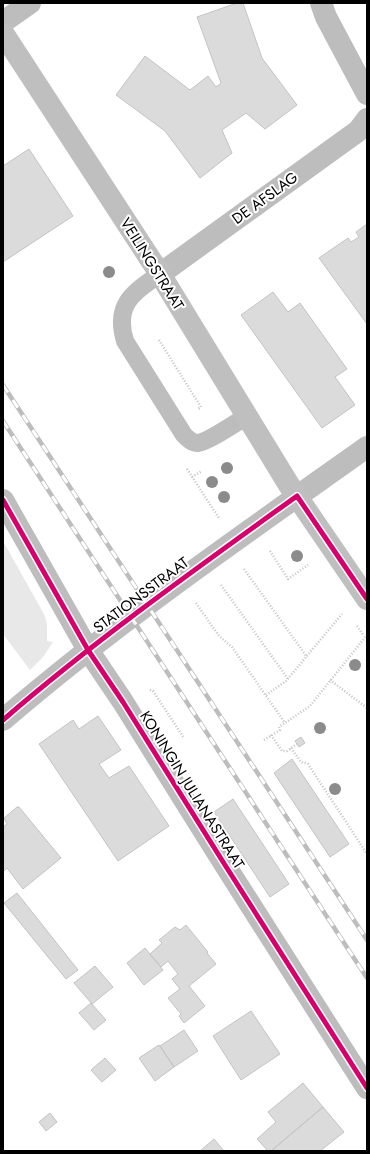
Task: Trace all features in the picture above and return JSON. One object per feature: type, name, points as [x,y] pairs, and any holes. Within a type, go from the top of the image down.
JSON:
[{"type":"street","points":[[3,22],[30,3]]},
{"type":"street","points":[[321,3],[326,17],[367,94]]},
{"type":"street","name":"VEILINGSTRAAT","points":[[3,33],[160,274],[289,485],[367,599]]},
{"type":"street","name":"DE AFSLAG","points":[[160,274],[358,132],[367,118]]},
{"type":"street","name":"STATIONSSTRAAT","points":[[3,720],[49,680],[185,577],[367,447]]},
{"type":"street","name":"KONINGIN JULIANASTRAAT","points":[[3,500],[88,650],[123,702],[229,872],[367,1088]]},
{"type":"lane","points":[[160,274],[134,293],[128,301],[122,320],[125,341],[184,435],[191,441],[198,443],[206,440],[247,416]]},
{"type":"path","points":[[268,548],[288,579],[314,561]]},
{"type":"path","points":[[242,567],[307,657]]},
{"type":"path","points":[[220,582],[288,679]]},
{"type":"path","points":[[189,605],[195,601],[219,636],[232,647],[285,723]]},
{"type":"path","points":[[266,694],[288,679],[346,609]]},
{"type":"path","points":[[264,740],[280,730],[279,727],[310,706],[367,634]]},
{"type":"path","points":[[330,680],[367,708]]},
{"type":"path","points":[[177,728],[184,738]]},
{"type":"path","points":[[271,735],[282,751],[287,751],[297,744]]},
{"type":"path","points":[[291,748],[301,762],[308,764],[367,854]]},
{"type":"shaded area","points":[[3,541],[45,616],[47,625],[47,641],[53,642],[43,657],[30,670],[3,634]]},
{"type":"building","points":[[237,3],[243,3],[262,58],[297,105],[265,129],[246,113],[222,130],[232,153],[200,178],[165,131],[116,95],[145,56],[190,90],[208,76],[216,87],[221,83],[197,17]]},
{"type":"building","points":[[29,149],[73,216],[3,262],[3,166]]},
{"type":"building","points":[[367,224],[367,324],[319,258],[348,238],[351,242],[359,237],[356,232]]},
{"type":"building","points":[[273,292],[288,312],[300,303],[347,369],[335,377],[355,405],[322,428],[241,315]]},
{"type":"building","points":[[98,716],[121,750],[99,764],[109,778],[129,766],[169,826],[118,861],[39,744],[73,720],[79,729]]},
{"type":"building","points":[[301,737],[305,743],[299,747],[295,741]]},
{"type":"building","points":[[292,759],[349,844],[330,857],[274,773]]},
{"type":"building","points":[[233,799],[289,884],[270,897],[214,812]]},
{"type":"building","points":[[19,807],[61,858],[23,889],[7,868],[3,872],[3,827],[7,824],[4,818]]},
{"type":"building","points":[[17,893],[78,970],[66,979],[4,903]]},
{"type":"building","points":[[186,925],[216,964],[189,986],[205,1006],[184,1023],[179,1016],[181,1014],[168,998],[180,989],[172,979],[178,974],[168,961],[161,967],[150,954],[162,943],[159,940],[175,927],[180,930]]},
{"type":"building","points":[[145,948],[163,970],[144,985],[127,963]]},
{"type":"building","points":[[95,966],[113,987],[92,1004],[74,983]]},
{"type":"building","points":[[91,1003],[106,1020],[94,1030],[79,1013]]},
{"type":"building","points":[[251,1011],[280,1054],[241,1080],[213,1036]]},
{"type":"building","points":[[184,1030],[198,1051],[174,1067],[160,1046]]},
{"type":"building","points":[[159,1045],[174,1067],[155,1081],[139,1058]]},
{"type":"building","points":[[105,1058],[116,1070],[102,1082],[91,1070]]},
{"type":"building","points":[[303,1083],[323,1107],[271,1151],[268,1151],[257,1139],[276,1122],[268,1112]]},
{"type":"building","points":[[323,1107],[344,1132],[320,1151],[271,1151]]},
{"type":"building","points":[[50,1113],[57,1122],[46,1131],[39,1122]]},
{"type":"building","points":[[214,1139],[224,1151],[200,1151]]},
{"type":"railway","points":[[3,385],[367,940]]},
{"type":"railway","points":[[3,421],[367,978]]},
{"type":"cycle path","points":[[3,720],[111,633],[185,577],[297,496],[367,599]]},
{"type":"cycle path","points":[[3,500],[88,650],[123,702],[367,1088]]}]
